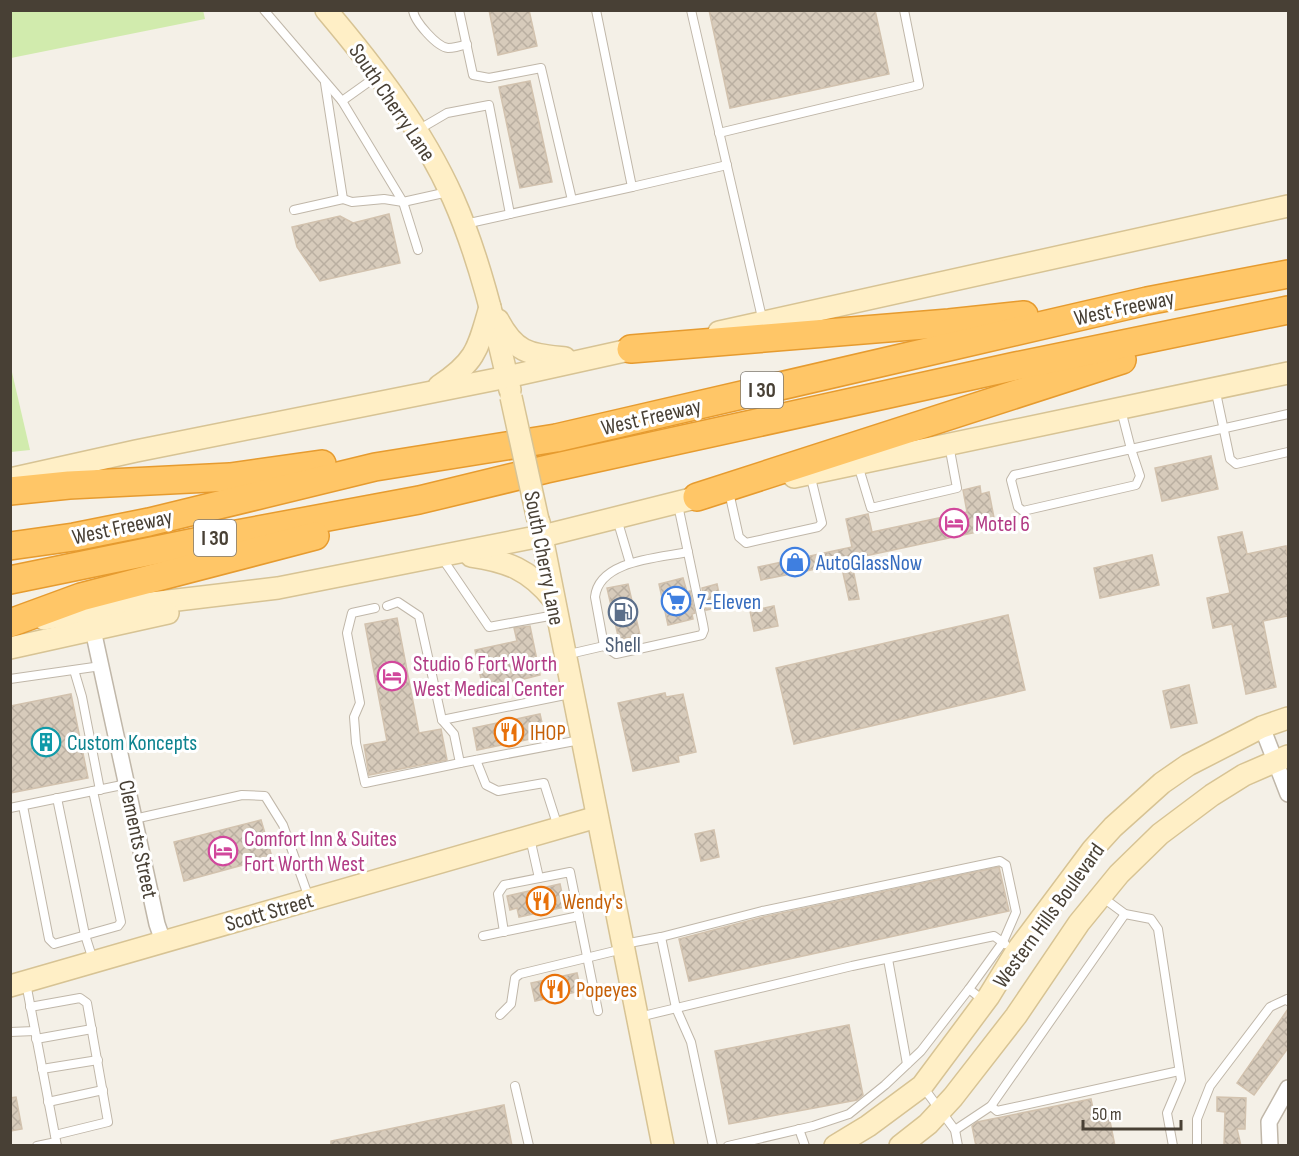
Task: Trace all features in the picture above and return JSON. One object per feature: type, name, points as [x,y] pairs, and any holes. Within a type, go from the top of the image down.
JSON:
[{"type":"highway","name":"West Freeway","points":[[10,546],[74,537],[149,522],[375,466],[556,438],[1147,301],[1288,273]]},
{"type":"highway","points":[[631,349],[949,323],[1147,301]]},
{"type":"highway","name":"West Freeway","points":[[10,580],[419,500],[547,469],[1016,366],[1280,312]]},
{"type":"highway","points":[[687,500],[809,468],[993,400],[1280,312]]},
{"type":"highway","points":[[10,491],[69,485],[230,477],[326,464],[375,466]]},
{"type":"highway","points":[[10,624],[81,597],[388,518],[419,500]]},
{"type":"main road","name":"South Cherry Lane","points":[[326,10],[369,60],[417,130],[450,191],[490,306],[540,528],[663,1146]]},
{"type":"main road","points":[[10,479],[136,451],[430,392],[509,387],[579,361],[1288,206]]},
{"type":"main road","points":[[490,306],[505,334],[528,353],[579,361]]},
{"type":"main road","points":[[430,392],[459,373],[472,359],[479,345],[490,306]]},
{"type":"main road","points":[[809,468],[858,463],[1288,373]]},
{"type":"main road","points":[[10,648],[278,588],[448,555],[540,528],[617,518],[687,500]]},
{"type":"main road","points":[[448,555],[496,560],[522,570],[540,583],[555,607]]},
{"type":"main road","points":[[10,624],[278,588]]},
{"type":"main road","name":"Western Hills Boulevard","points":[[835,1146],[868,1126],[922,1086],[938,1065],[977,995],[1010,947],[1113,827],[1134,807],[1188,765],[1263,727],[1288,718]]},
{"type":"main road","name":"Western Hills Boulevard","points":[[900,1146],[942,1110],[1016,1016],[1079,922],[1119,874],[1160,834],[1212,795],[1244,776],[1281,759]]},
{"type":"main road","name":"Scott Street","points":[[18,983],[597,817]]},
{"type":"street","name":"Clements Street","points":[[93,630],[157,924],[163,941]]},
{"type":"street","points":[[1263,727],[1281,759],[1288,794]]},
{"type":"street","points":[[1270,1146],[1269,1122],[1288,1088]]},
{"type":"lane","points":[[264,10],[342,100],[403,202],[418,250]]},
{"type":"lane","points":[[413,10],[414,17],[432,38],[443,46],[449,48],[467,44]]},
{"type":"lane","points":[[459,10],[473,75],[489,78],[541,68],[572,200]]},
{"type":"lane","points":[[596,10],[632,186]]},
{"type":"lane","points":[[692,10],[763,322]]},
{"type":"lane","points":[[719,133],[919,85],[904,10]]},
{"type":"lane","points":[[342,100],[379,75]]},
{"type":"lane","points":[[325,81],[343,199]]},
{"type":"lane","points":[[417,130],[447,113],[489,105],[510,214]]},
{"type":"lane","points":[[463,224],[727,165]]},
{"type":"lane","points":[[294,210],[343,199],[352,202],[384,199],[403,202],[450,191]]},
{"type":"lane","points":[[1215,388],[1230,459],[1236,464],[1288,452]]},
{"type":"lane","points":[[1120,408],[1131,449],[1140,476],[1136,486],[1023,511],[1018,507],[1011,480],[1014,476],[1131,449],[1288,414]]},
{"type":"lane","points":[[858,463],[871,508],[957,488],[949,444]]},
{"type":"lane","points":[[728,489],[739,537],[746,543],[818,527],[822,523],[809,468]]},
{"type":"lane","points":[[687,500],[688,552],[703,624],[702,635],[616,654],[604,646],[595,597],[596,590],[608,572],[630,563],[688,552]]},
{"type":"lane","points":[[617,518],[630,563]]},
{"type":"lane","points":[[448,555],[489,627],[555,607]]},
{"type":"lane","points":[[387,606],[398,602],[419,616],[442,720],[454,734],[460,763]]},
{"type":"lane","points":[[375,608],[352,613],[347,633],[360,703],[354,717],[356,743],[365,783],[581,740]]},
{"type":"lane","points":[[564,655],[604,646]]},
{"type":"lane","points":[[10,679],[100,666]]},
{"type":"lane","points":[[23,806],[49,939],[54,944],[118,926],[121,922],[81,697],[74,670]]},
{"type":"lane","points":[[442,720],[572,694]]},
{"type":"lane","points":[[476,760],[486,785],[498,791],[544,783],[558,828]]},
{"type":"lane","points":[[10,808],[127,784]]},
{"type":"lane","points":[[134,819],[242,795],[265,796],[283,825],[309,899]]},
{"type":"lane","points":[[57,798],[85,935],[93,961]]},
{"type":"lane","points":[[530,836],[539,878]]},
{"type":"lane","points":[[500,1015],[511,1004],[515,978],[520,974],[762,910],[1000,861],[1006,865],[1016,912],[1010,947],[994,936],[638,1018]]},
{"type":"lane","points":[[504,932],[498,894],[504,885],[570,872],[598,1011]]},
{"type":"lane","points":[[1101,896],[1125,914],[1151,919],[1158,929],[1181,1080],[1167,1113],[1173,1146]]},
{"type":"lane","points":[[955,1130],[991,1106],[1125,914]]},
{"type":"lane","points":[[483,936],[579,916]]},
{"type":"lane","points":[[661,937],[676,1008],[691,1042],[713,1146]]},
{"type":"lane","points":[[888,959],[907,1064]]},
{"type":"lane","points":[[18,983],[30,1007],[56,1141]]},
{"type":"lane","points":[[728,1146],[849,1114],[921,1052],[977,995]]},
{"type":"lane","points":[[30,1007],[80,999],[87,1003],[108,1122],[37,1146]]},
{"type":"lane","points":[[1197,1146],[1197,1119],[1210,1086],[1270,1007],[1287,999],[1288,1001]]},
{"type":"lane","points":[[10,1032],[36,1035],[92,1029]]},
{"type":"lane","points":[[921,1052],[938,1065]]},
{"type":"lane","points":[[42,1069],[98,1060]]},
{"type":"lane","points":[[991,1106],[997,1111],[1179,1071]]},
{"type":"lane","points":[[515,1086],[529,1146]]},
{"type":"lane","points":[[922,1086],[955,1130],[958,1146]]},
{"type":"lane","points":[[48,1102],[104,1090]]},
{"type":"lane","points":[[799,1129],[805,1146]]},
{"type":"green space","points":[[11,10],[203,10],[205,19],[11,58]]},
{"type":"green space","points":[[11,368],[30,450],[11,452]]},
{"type":"building","points":[[489,10],[529,10],[537,46],[498,55]]},
{"type":"building","points":[[709,10],[875,10],[889,74],[730,108]]},
{"type":"building","points":[[530,81],[552,182],[520,188],[499,87]]},
{"type":"building","points":[[389,214],[400,263],[320,281],[297,247],[292,227],[340,216],[353,223]]},
{"type":"building","points":[[1211,456],[1218,489],[1162,501],[1155,468]]},
{"type":"building","name":"Motel 6","points":[[980,486],[981,494],[989,492],[996,528],[851,559],[859,599],[849,600],[841,564],[761,580],[758,567],[852,547],[846,519],[868,514],[872,532],[967,512],[963,490]]},
{"type":"building","points":[[1242,532],[1247,554],[1286,546],[1288,559],[1288,616],[1263,621],[1276,687],[1246,694],[1232,624],[1213,628],[1207,598],[1230,593],[1218,537]]},
{"type":"building","points":[[1152,555],[1159,585],[1100,598],[1094,568]]},
{"type":"building","name":"7-Eleven","points":[[683,578],[687,592],[690,591],[695,613],[692,614],[693,619],[668,625],[659,584]]},
{"type":"building","name":"Shell","points":[[628,584],[640,635],[619,640],[607,588]]},
{"type":"building","points":[[717,584],[722,607],[706,610],[702,588]]},
{"type":"building","points":[[774,606],[778,626],[754,631],[750,611]]},
{"type":"building","points":[[1008,615],[1025,690],[794,744],[776,668]]},
{"type":"building","name":"Studio 6 Fort Worth West Medical Center","points":[[397,618],[419,733],[441,729],[447,760],[369,775],[364,745],[387,741],[365,624]]},
{"type":"building","points":[[530,626],[540,675],[483,689],[475,650],[517,641],[514,628]]},
{"type":"building","points":[[1189,685],[1197,723],[1171,728],[1163,691]]},
{"type":"building","points":[[665,693],[666,697],[683,694],[696,752],[678,756],[679,762],[633,771],[618,703]]},
{"type":"building","name":"Custom Koncepts","points":[[71,694],[88,778],[10,793],[10,706]]},
{"type":"building","name":"IHOP","points":[[540,714],[545,736],[477,750],[473,728]]},
{"type":"building","name":"Comfort Inn & Suites Fort Worth West","points":[[261,820],[272,857],[184,881],[174,842]]},
{"type":"building","points":[[714,830],[719,857],[701,861],[695,834]]},
{"type":"building","points":[[999,867],[1009,911],[689,981],[679,939],[763,917]]},
{"type":"building","points":[[560,884],[565,907],[519,917],[517,908],[510,910],[507,896]]},
{"type":"building","points":[[577,973],[581,991],[535,1001],[531,983]]},
{"type":"building","points":[[1288,1009],[1288,1048],[1254,1095],[1237,1083]]},
{"type":"building","points":[[849,1025],[863,1095],[857,1100],[729,1124],[715,1051]]},
{"type":"building","points":[[16,1097],[22,1129],[10,1131],[10,1098]]},
{"type":"building","points":[[1217,1097],[1246,1098],[1245,1129],[1237,1129],[1241,1146],[1224,1146],[1225,1112],[1217,1111]]},
{"type":"building","points":[[1091,1099],[1095,1118],[1109,1116],[1115,1146],[976,1146],[972,1126],[977,1122]]},
{"type":"building","points":[[504,1105],[512,1146],[331,1146],[331,1141]]},
{"type":"place","name":"Motel 6","points":[[954,523]]},
{"type":"place","name":"AutoGlassNow","points":[[795,562]]},
{"type":"place","name":"7-Eleven","points":[[676,601]]},
{"type":"place","name":"Shell","points":[[623,612]]},
{"type":"place","name":"Studio 6 Fort Worth West Medical Center","points":[[392,676]]},
{"type":"place","name":"IHOP","points":[[509,732]]},
{"type":"place","name":"Custom Koncepts","points":[[46,742]]},
{"type":"place","name":"Comfort Inn & Suites Fort Worth West","points":[[223,851]]},
{"type":"place","name":"Wendy's","points":[[541,901]]},
{"type":"place","name":"Popeyes","points":[[555,989]]}]
